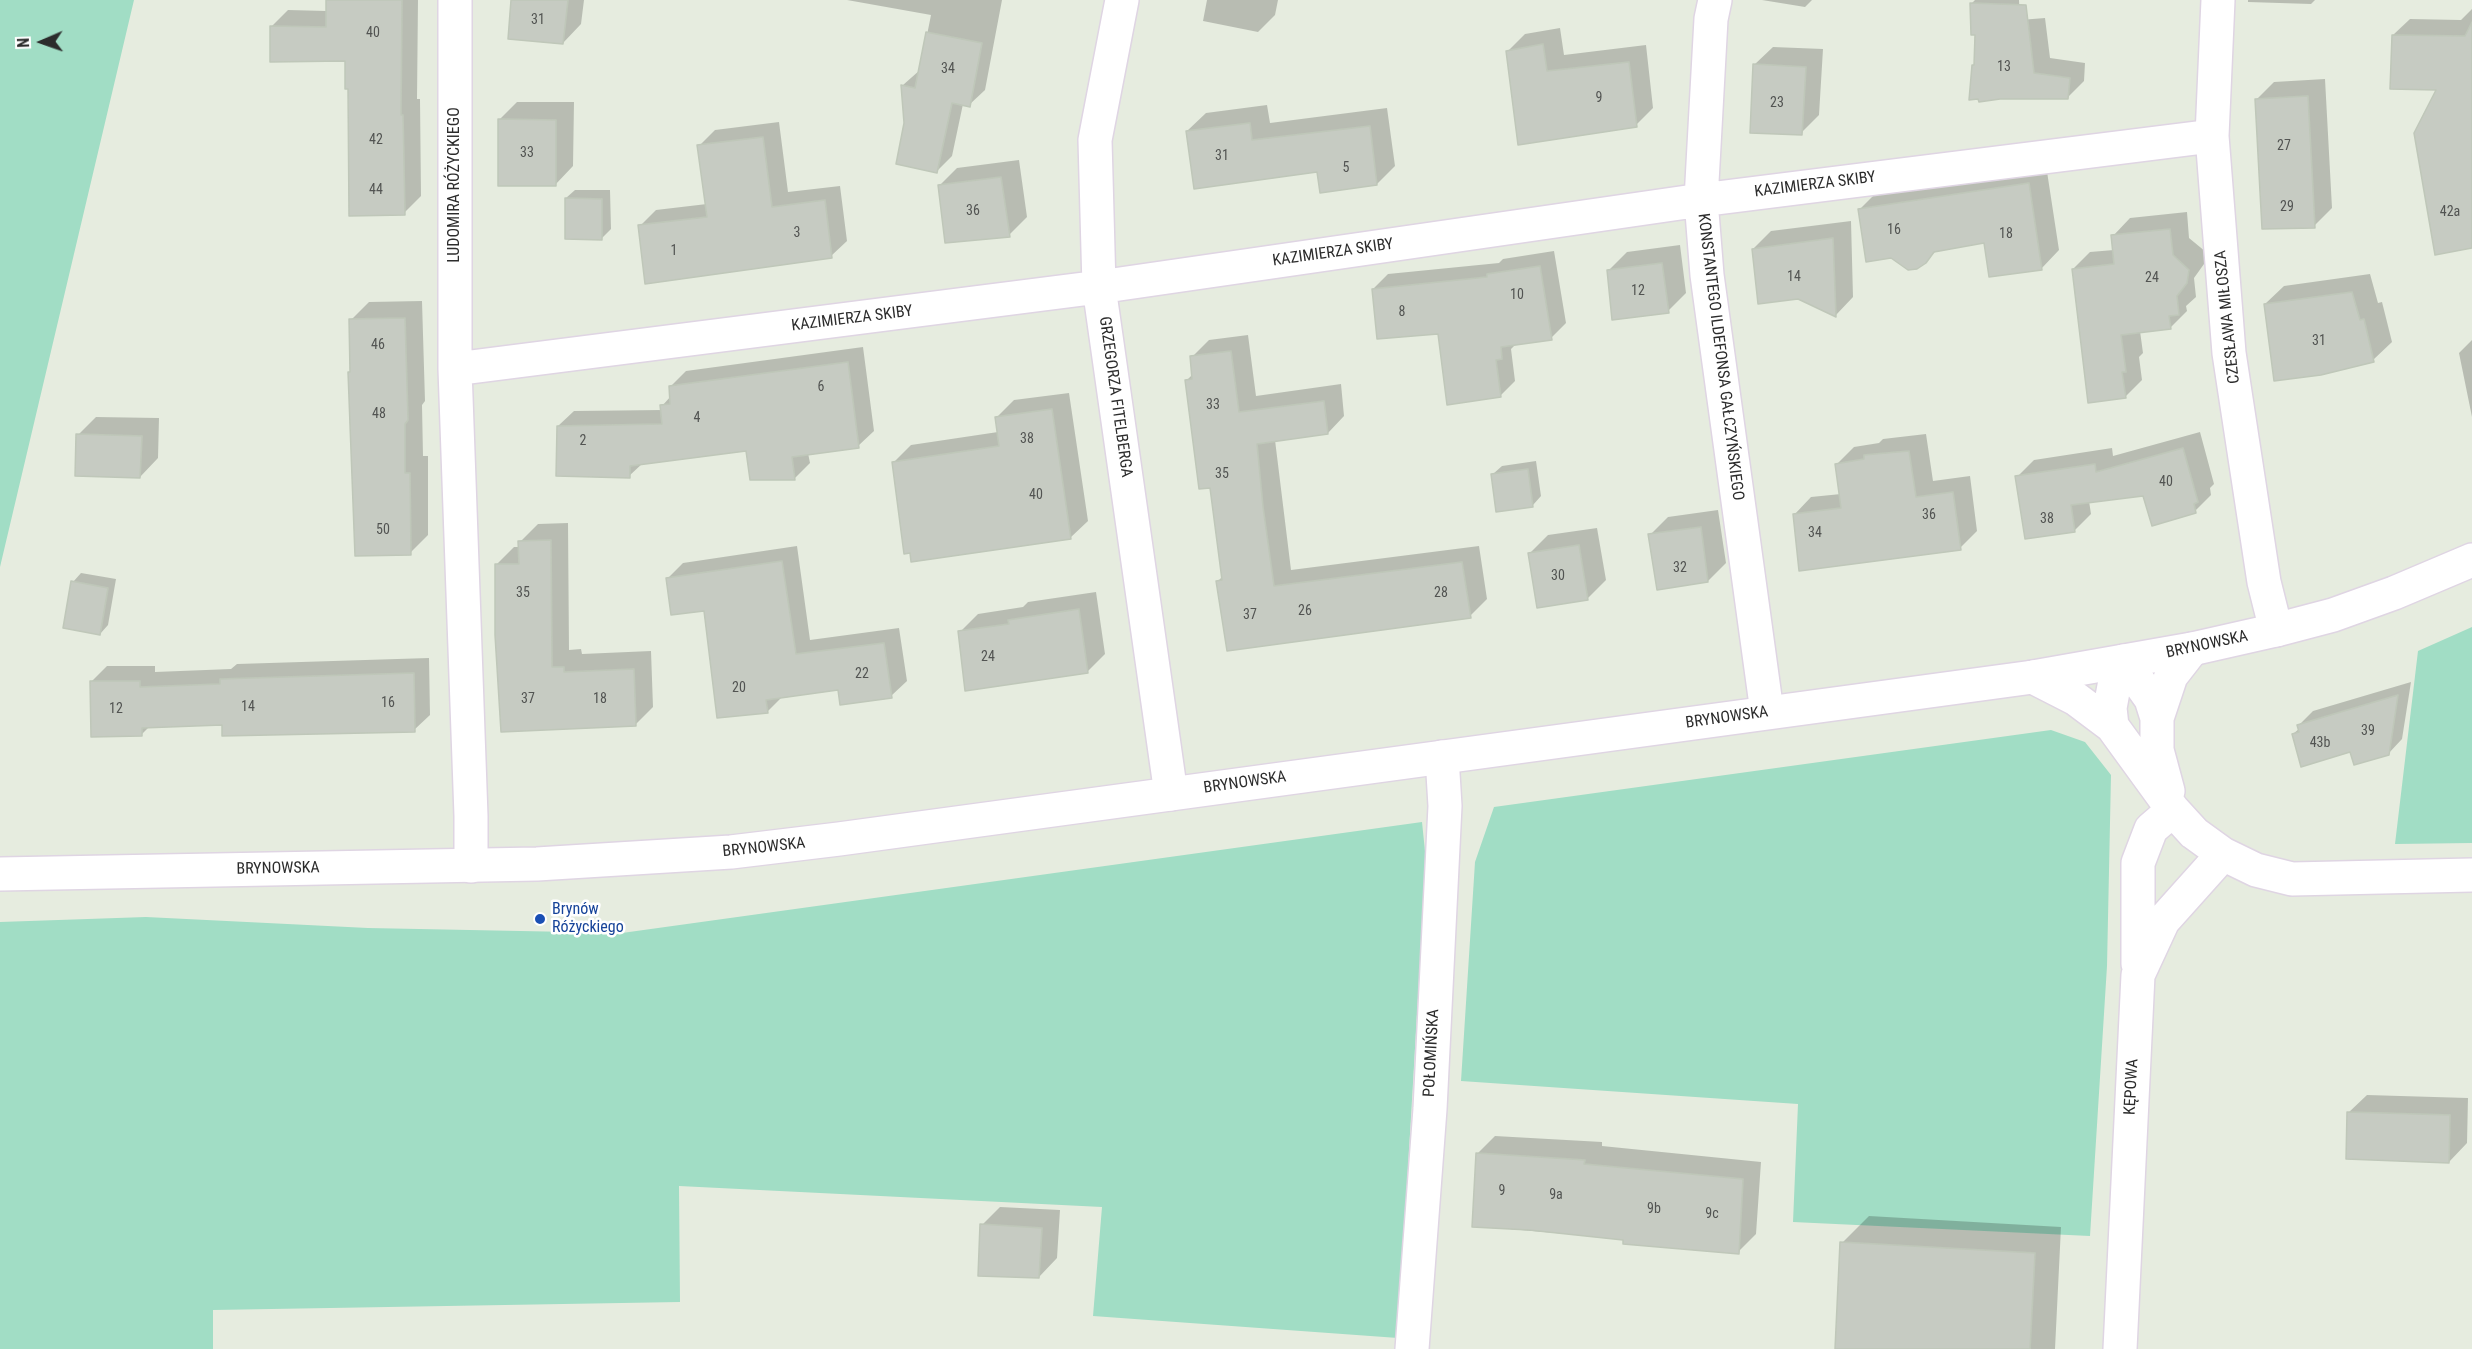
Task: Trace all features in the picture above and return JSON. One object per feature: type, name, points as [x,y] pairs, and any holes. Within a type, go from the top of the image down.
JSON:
[{"type":"street","name":"LUDOMIRA RÓŻYCKIEGO","points":[[455,0],[455,369],[471,866]]},
{"type":"street","name":"GRZEGORZA FITELBERGA","points":[[1122,0],[1095,140],[1099,287],[1171,794]]},
{"type":"street","name":"KONSTANTEGO ILDEFONSA GAŁCZYŃSKIEGO","points":[[1715,0],[1701,200],[1707,275],[1767,712]]},
{"type":"street","name":"CZESŁAWA MIŁOSZA","points":[[2218,0],[2212,136],[2229,353],[2264,582],[2276,630]]},
{"type":"street","name":"KAZIMIERZA SKIBY","points":[[455,369],[1099,287],[1701,200],[2212,136]]},
{"type":"street","name":"BRYNOWSKA","points":[[0,874],[471,866],[641,859],[838,840],[2033,677],[2192,649],[2276,630],[2343,611],[2472,561]]},
{"type":"street","points":[[2157,718],[2171,676],[2192,649]]},
{"type":"street","points":[[2124,661],[2151,699],[2157,718],[2157,750],[2173,810]]},
{"type":"street","points":[[2112,726],[2110,708],[2112,697],[2124,661]]},
{"type":"street","points":[[2033,677],[2076,699],[2112,726],[2173,810],[2194,833],[2223,854],[2256,870],[2292,879],[2472,875]]},
{"type":"street","name":"POŁOMIŃSKA","points":[[1412,1349],[1430,1109],[1445,806],[1442,757]]},
{"type":"street","points":[[2138,975],[2138,863],[2151,829],[2173,810]]},
{"type":"street","name":"KĘPOWA","points":[[2120,1349],[2138,975],[2163,921],[2223,854]]},
{"type":"green space","points":[[0,0],[134,0],[0,567]]},
{"type":"green space","points":[[2472,627],[2472,843],[2395,844],[2418,651]]},
{"type":"green space","points":[[2051,730],[2085,742],[2111,775],[2107,966],[2090,1236],[1793,1222],[1798,1104],[1461,1081],[1475,862],[1494,807]]},
{"type":"green space","points":[[1422,822],[1426,861],[1398,1338],[1093,1316],[1102,1207],[679,1186],[680,1302],[213,1310],[213,1349],[0,1349],[0,922],[146,917],[368,928],[622,933]]},
{"type":"building","points":[[326,0],[402,0],[401,115],[403,115],[405,215],[349,216],[348,89],[345,89],[345,61],[270,62],[270,26],[326,27]]},
{"type":"building","points":[[511,0],[568,0],[563,44],[508,39]]},
{"type":"building","points":[[1970,3],[2026,5],[2034,73],[2070,78],[2068,99],[2000,99],[1979,102],[1978,99],[1969,100],[1975,35],[1971,35]]},
{"type":"building","points":[[2472,22],[2472,248],[2435,255],[2414,133],[2436,90],[2390,89],[2392,35],[2465,36]]},
{"type":"building","points":[[926,32],[982,43],[970,107],[952,103],[937,173],[896,164],[904,123],[901,85],[915,88]]},
{"type":"building","points":[[1543,44],[1547,71],[1629,62],[1637,127],[1518,145],[1506,51]]},
{"type":"building","points":[[1753,64],[1806,67],[1802,135],[1750,133]]},
{"type":"building","points":[[2308,96],[2315,228],[2262,229],[2255,99]]},
{"type":"building","points":[[498,119],[556,120],[556,186],[498,186]]},
{"type":"building","points":[[1250,123],[1252,140],[1370,126],[1377,185],[1320,193],[1317,172],[1194,189],[1186,131]]},
{"type":"building","points":[[763,137],[772,207],[825,200],[832,258],[645,284],[638,225],[707,217],[697,145]]},
{"type":"building","points":[[1001,177],[1010,237],[945,243],[938,185]]},
{"type":"building","points":[[2029,183],[2042,270],[1989,277],[1984,243],[1934,252],[1926,263],[1917,269],[1908,270],[1891,258],[1866,262],[1858,209]]},
{"type":"building","points":[[565,198],[602,199],[602,240],[565,239]]},
{"type":"building","points":[[2170,229],[2173,255],[2189,270],[2187,283],[2177,296],[2179,315],[2169,316],[2171,329],[2121,335],[2126,372],[2122,372],[2126,398],[2088,403],[2072,269],[2114,264],[2111,235]]},
{"type":"building","points":[[1833,238],[1836,317],[1798,299],[1758,304],[1752,249]]},
{"type":"building","points":[[1662,263],[1669,313],[1612,320],[1607,270]]},
{"type":"building","points":[[1540,266],[1552,340],[1501,347],[1502,359],[1496,360],[1501,397],[1447,405],[1438,334],[1377,339],[1372,289],[1487,277],[1487,274]]},
{"type":"building","points":[[2352,292],[2360,320],[2364,319],[2374,362],[2321,375],[2274,381],[2264,304]]},
{"type":"building","points":[[405,318],[408,420],[405,424],[405,473],[410,473],[411,555],[355,556],[348,372],[350,372],[349,319]]},
{"type":"building","points":[[1231,351],[1239,412],[1324,401],[1328,434],[1257,444],[1274,586],[1462,562],[1471,618],[1227,651],[1216,581],[1222,580],[1210,488],[1199,489],[1185,380],[1192,379],[1190,356]]},
{"type":"building","points":[[848,362],[859,448],[792,457],[795,480],[750,480],[746,451],[630,466],[630,478],[556,476],[557,426],[662,424],[660,405],[670,404],[669,386]]},
{"type":"building","points":[[1052,409],[1071,539],[911,562],[910,553],[904,554],[892,462],[999,446],[995,417]]},
{"type":"building","points":[[76,434],[142,436],[140,478],[75,476]]},
{"type":"building","points":[[2183,448],[2198,502],[2194,504],[2196,513],[2152,526],[2143,496],[2071,505],[2075,532],[2025,539],[2015,476],[2095,464],[2096,472]]},
{"type":"building","points":[[1909,451],[1916,497],[1953,492],[1961,550],[1799,571],[1793,514],[1841,508],[1835,464],[1864,459],[1864,455]]},
{"type":"building","points":[[1528,469],[1533,507],[1496,512],[1491,474]]},
{"type":"building","points":[[1701,527],[1708,582],[1657,590],[1648,534]]},
{"type":"building","points":[[551,540],[552,667],[564,667],[564,672],[634,669],[636,726],[501,732],[495,635],[495,564],[519,564],[518,541]]},
{"type":"building","points":[[1579,545],[1588,600],[1537,608],[1528,553]]},
{"type":"building","points":[[782,561],[796,654],[884,643],[892,698],[840,705],[838,690],[766,700],[768,713],[717,718],[704,611],[671,615],[666,578]]},
{"type":"building","points":[[71,581],[108,588],[100,635],[63,628]]},
{"type":"building","points":[[1079,609],[1088,673],[965,691],[958,631],[1009,624],[1008,620]]},
{"type":"building","points":[[414,673],[415,732],[222,736],[222,725],[142,728],[142,736],[91,737],[90,681],[140,681],[140,687],[220,684],[220,679]]},
{"type":"building","points":[[2398,695],[2389,755],[2354,765],[2350,752],[2301,767],[2292,734],[2299,732],[2297,725]]},
{"type":"building","points":[[2347,1112],[2450,1115],[2449,1163],[2346,1159]]},
{"type":"building","points":[[1476,1153],[1585,1160],[1584,1164],[1743,1179],[1739,1254],[1623,1244],[1623,1240],[1529,1230],[1472,1227]]},
{"type":"building","points":[[980,1224],[1042,1228],[1039,1278],[978,1276]]},
{"type":"building","points":[[1840,1242],[2035,1253],[2030,1349],[1835,1349]]},
{"type":"place","name":"Brynów Różyckiego","points":[[540,919]]}]
